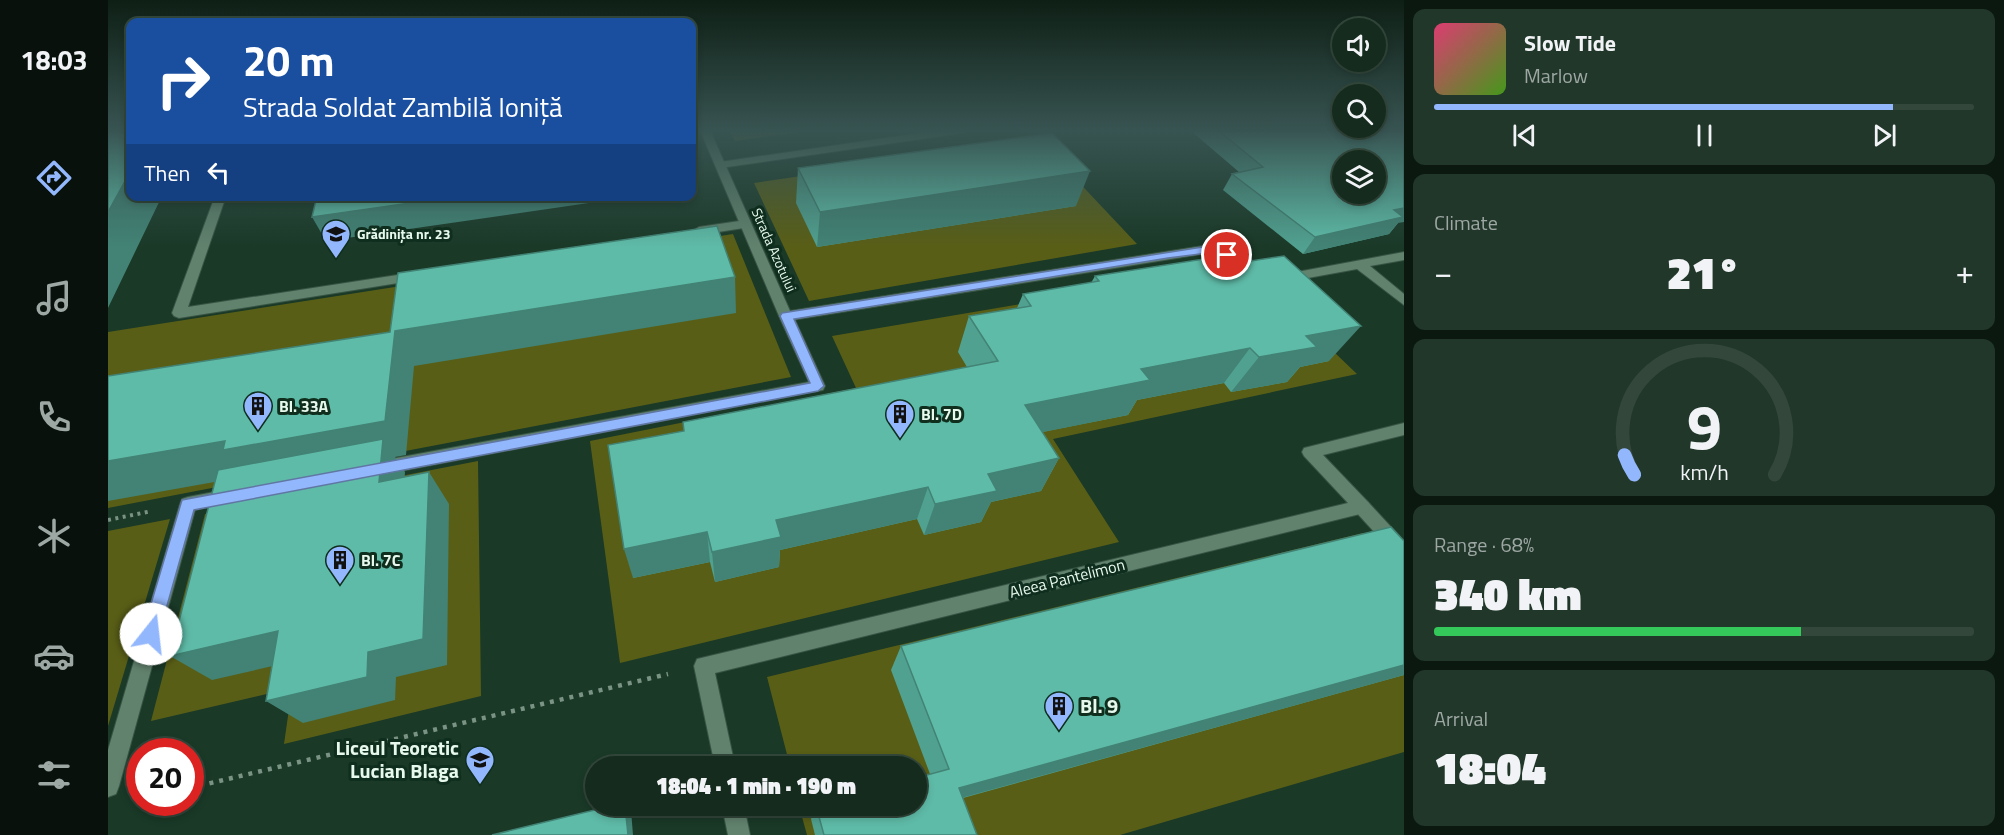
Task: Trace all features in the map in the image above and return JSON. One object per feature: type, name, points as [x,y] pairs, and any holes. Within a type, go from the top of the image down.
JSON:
[{"type":"street","name":"Strada Azotului","points":[[361,471],[818,386],[722,169]]},
{"type":"street","points":[[219,201],[179,313],[427,274]]},
{"type":"street","points":[[687,233],[746,224]]},
{"type":"street","points":[[786,316],[1209,249],[1246,262],[1277,280],[1404,256]]},
{"type":"street","points":[[1359,264],[1404,301]]},
{"type":"street","points":[[1404,429],[1310,452],[1404,553]]},
{"type":"street","points":[[108,786],[188,504],[246,493]]},
{"type":"street","name":"Aleea Pantelimon","points":[[704,666],[1362,507]]},
{"type":"street","points":[[704,666],[723,756]]},
{"type":"street","points":[[735,816],[739,835]]},
{"type":"path","points":[[204,785],[704,666]]},
{"type":"green space","points":[[850,169],[1066,169],[1137,244],[809,301],[754,183]]},
{"type":"green space","points":[[733,234],[791,377],[108,508],[108,332]]},
{"type":"green space","points":[[1228,269],[1261,282],[1357,374],[1053,439],[1119,542],[620,663],[590,441],[856,388],[832,336]]},
{"type":"green space","points":[[478,461],[481,696],[284,744],[292,688],[151,721],[205,514]]},
{"type":"green space","points":[[170,519],[108,726],[108,531]]},
{"type":"green space","points":[[1363,533],[1404,579],[1404,752],[1120,835],[807,835],[802,816],[927,816],[927,756],[787,756],[767,677]]},
{"type":"building","points":[[108,169],[126,169],[126,179],[108,212]]},
{"type":"building","points":[[798,169],[1088,169],[1090,171],[820,212]]},
{"type":"building","points":[[1254,169],[1332,169],[1332,204],[1386,204],[1386,169],[1404,169],[1404,208],[1394,210],[1403,217],[1315,237],[1232,174]]},
{"type":"building","points":[[316,201],[424,201],[312,217]]},
{"type":"building","points":[[717,226],[735,277],[395,331],[385,421],[223,450],[225,441],[108,461],[108,376],[390,332],[398,273]]},
{"type":"building","name":"Bl. 7D","points":[[1223,256],[1231,264],[1284,256],[1361,326],[1306,336],[1317,347],[1259,357],[1250,348],[1141,369],[1150,380],[1025,405],[1059,458],[988,474],[997,491],[935,504],[928,487],[776,520],[781,537],[712,552],[707,532],[624,549],[608,445],[684,431],[683,422],[998,361],[969,316],[1031,306],[1023,294],[1099,281],[1095,276]]},
{"type":"building","points":[[383,439],[379,482],[429,472],[423,639],[368,652],[367,677],[266,701],[278,631],[170,656],[218,470]]},
{"type":"building","name":"Bl. 9","points":[[1391,527],[1404,541],[1404,665],[959,788],[977,835],[824,835],[819,816],[927,816],[927,775],[949,769],[901,646]]},
{"type":"building","points":[[585,812],[585,816],[626,816],[628,835],[492,835]]},
{"type":"place","name":"Grădinița nr. 23","points":[[336,260]]},
{"type":"place","name":"Bl. 33A","points":[[258,432]]},
{"type":"place","name":"Bl. 7D","points":[[900,440]]},
{"type":"place","name":"Bl. 7C","points":[[340,586]]},
{"type":"place","name":"Bl. 9","points":[[1059,732]]},
{"type":"place","name":"Liceul Teoretic Lucian Blaga","points":[[480,786]]},
{"type":"route","points":[[151,634],[188,504],[818,386],[786,316],[1209,249],[1227,255]]}]
